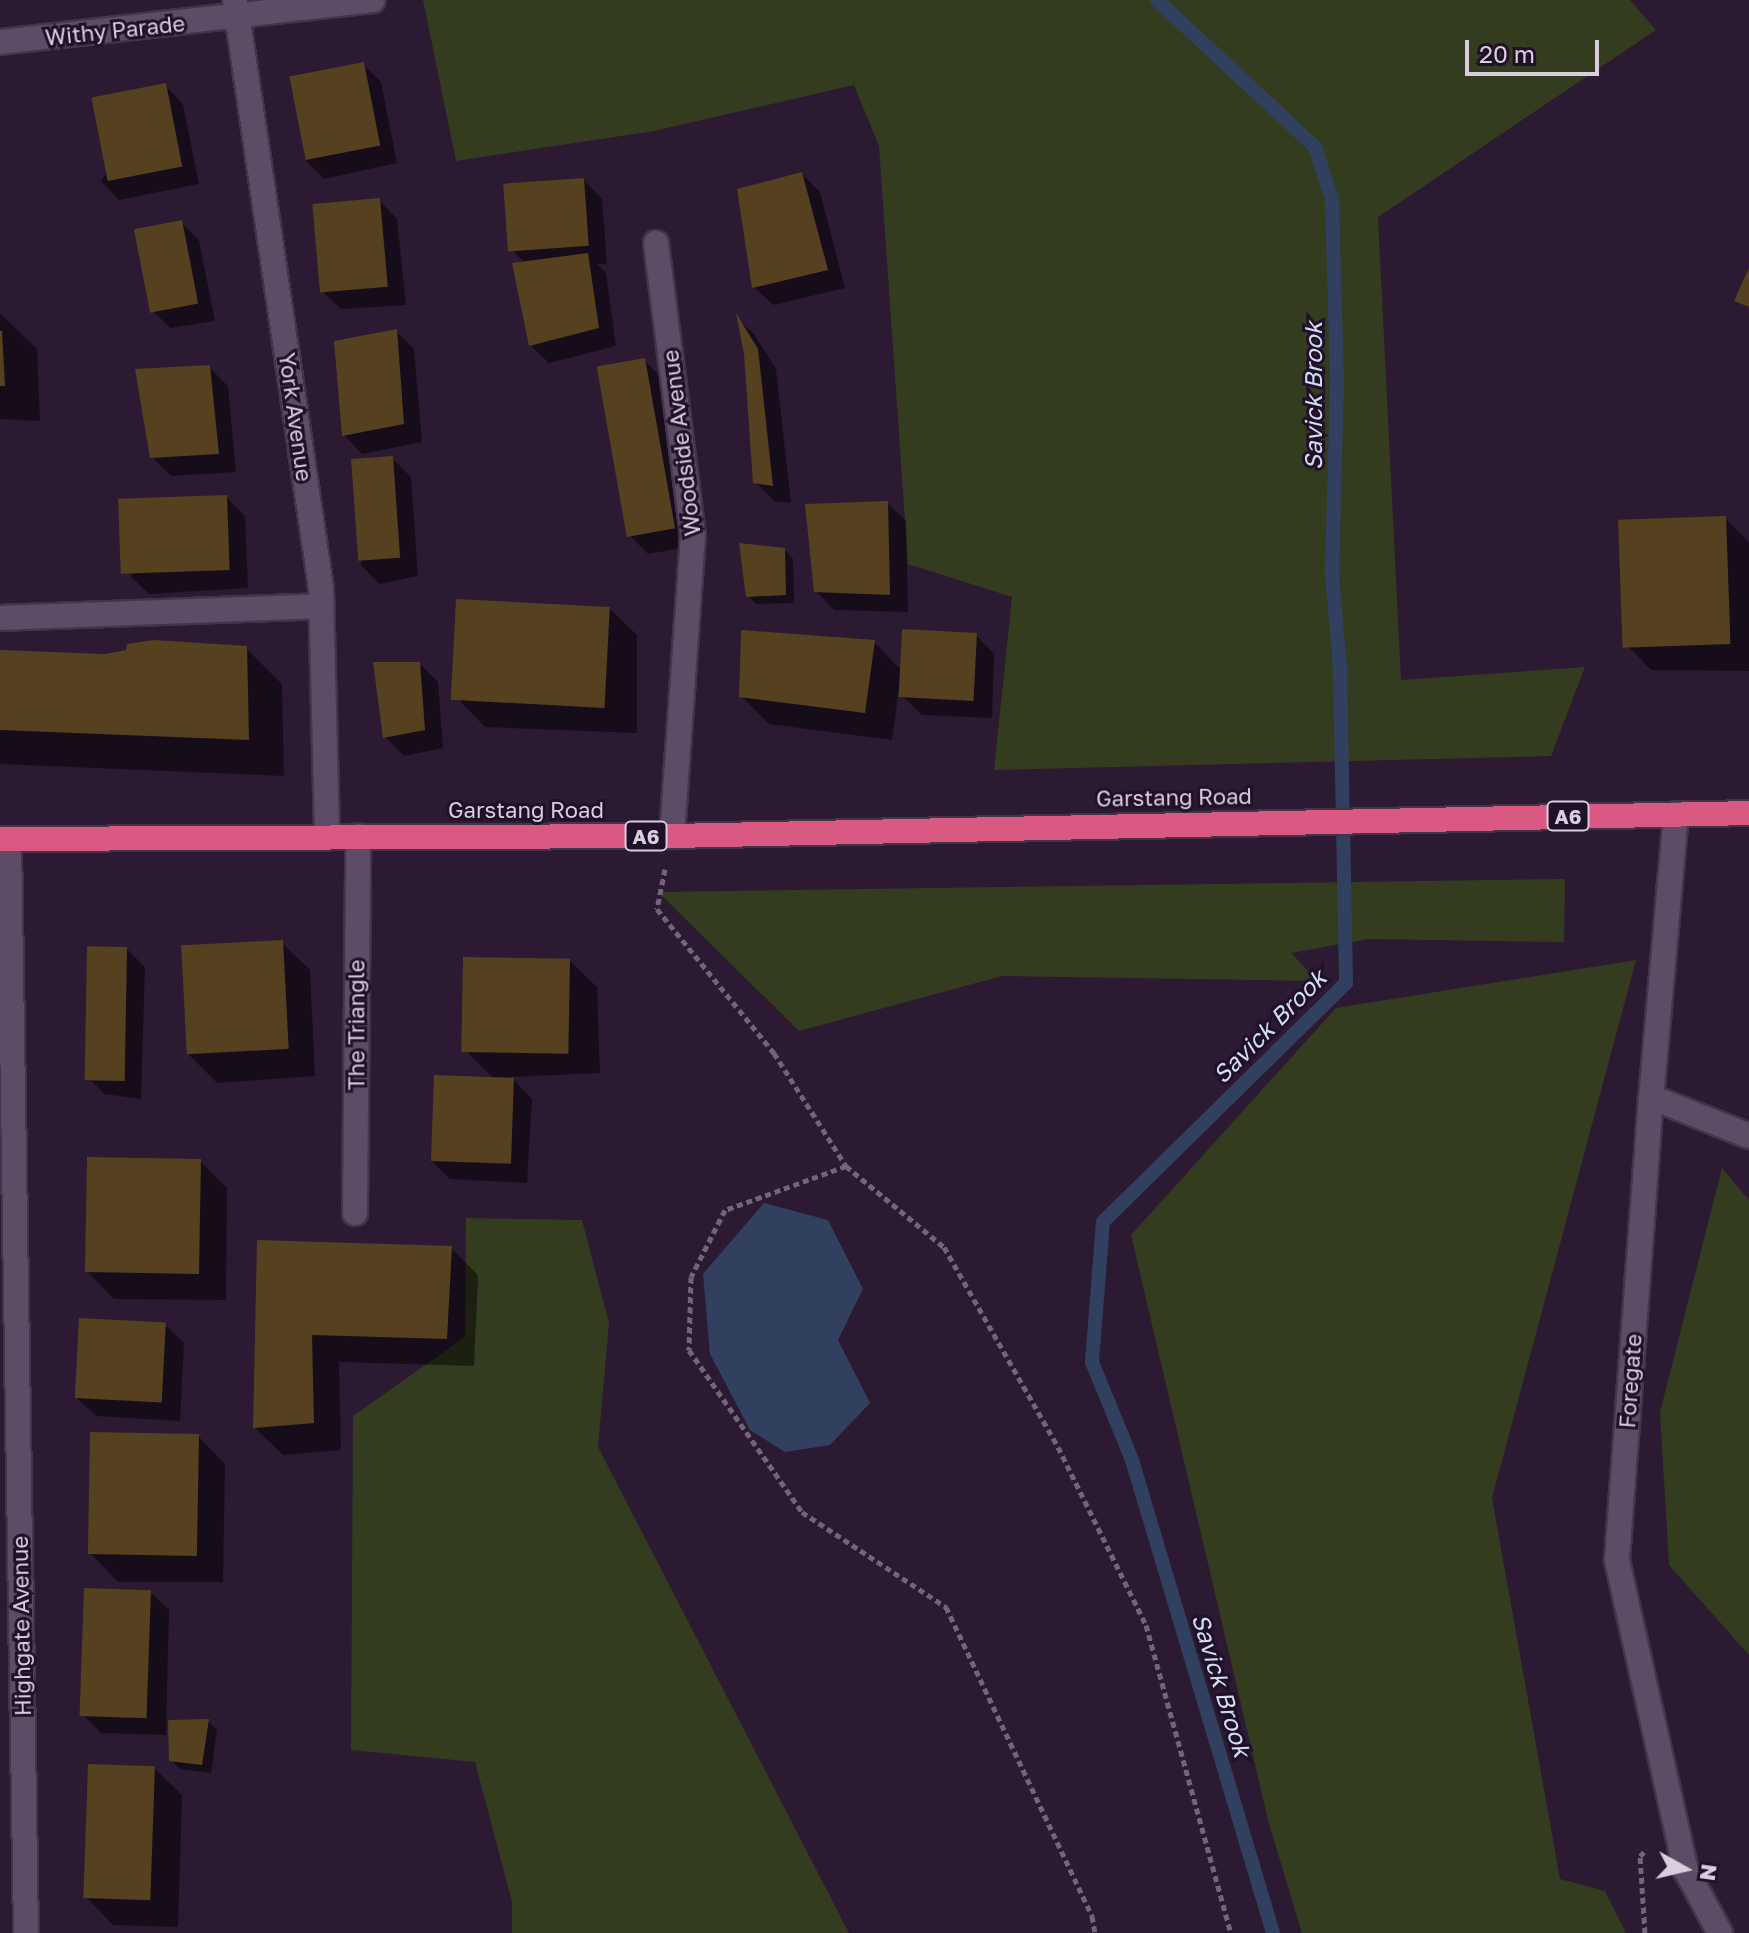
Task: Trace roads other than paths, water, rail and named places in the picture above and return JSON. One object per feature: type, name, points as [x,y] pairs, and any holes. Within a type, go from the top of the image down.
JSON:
[{"type":"highway","name":"A6","points":[[1676,814],[1749,813]]},
{"type":"highway","name":"Garstang Road","points":[[4,839],[672,836],[1676,814]]},
{"type":"street","name":"Withy Parade","points":[[0,42],[236,8],[373,0]]},
{"type":"street","name":"York Avenue","points":[[236,8],[322,606],[327,837]]},
{"type":"street","name":"Woodside Avenue","points":[[656,243],[693,535],[672,836]]},
{"type":"street","points":[[0,618],[322,606]]},
{"type":"street","name":"Foregate","points":[[1676,814],[1651,1097],[1617,1560],[1686,1870],[1720,1933]]},
{"type":"street","name":"The Triangle","points":[[355,1213],[358,836]]},
{"type":"street","name":"Highgate Avenue","points":[[4,839],[26,1933]]},
{"type":"street","points":[[1651,1097],[1749,1136]]},
{"type":"water","points":[[764,1203],[828,1220],[863,1289],[838,1340],[870,1403],[830,1445],[785,1452],[750,1430],[710,1354],[703,1274]]},
{"type":"waterway","name":"Savick Brook","points":[[1157,0],[1315,147],[1332,199],[1337,383],[1332,573],[1340,668],[1346,983],[1103,1222],[1092,1362],[1132,1460],[1273,1933]]}]
